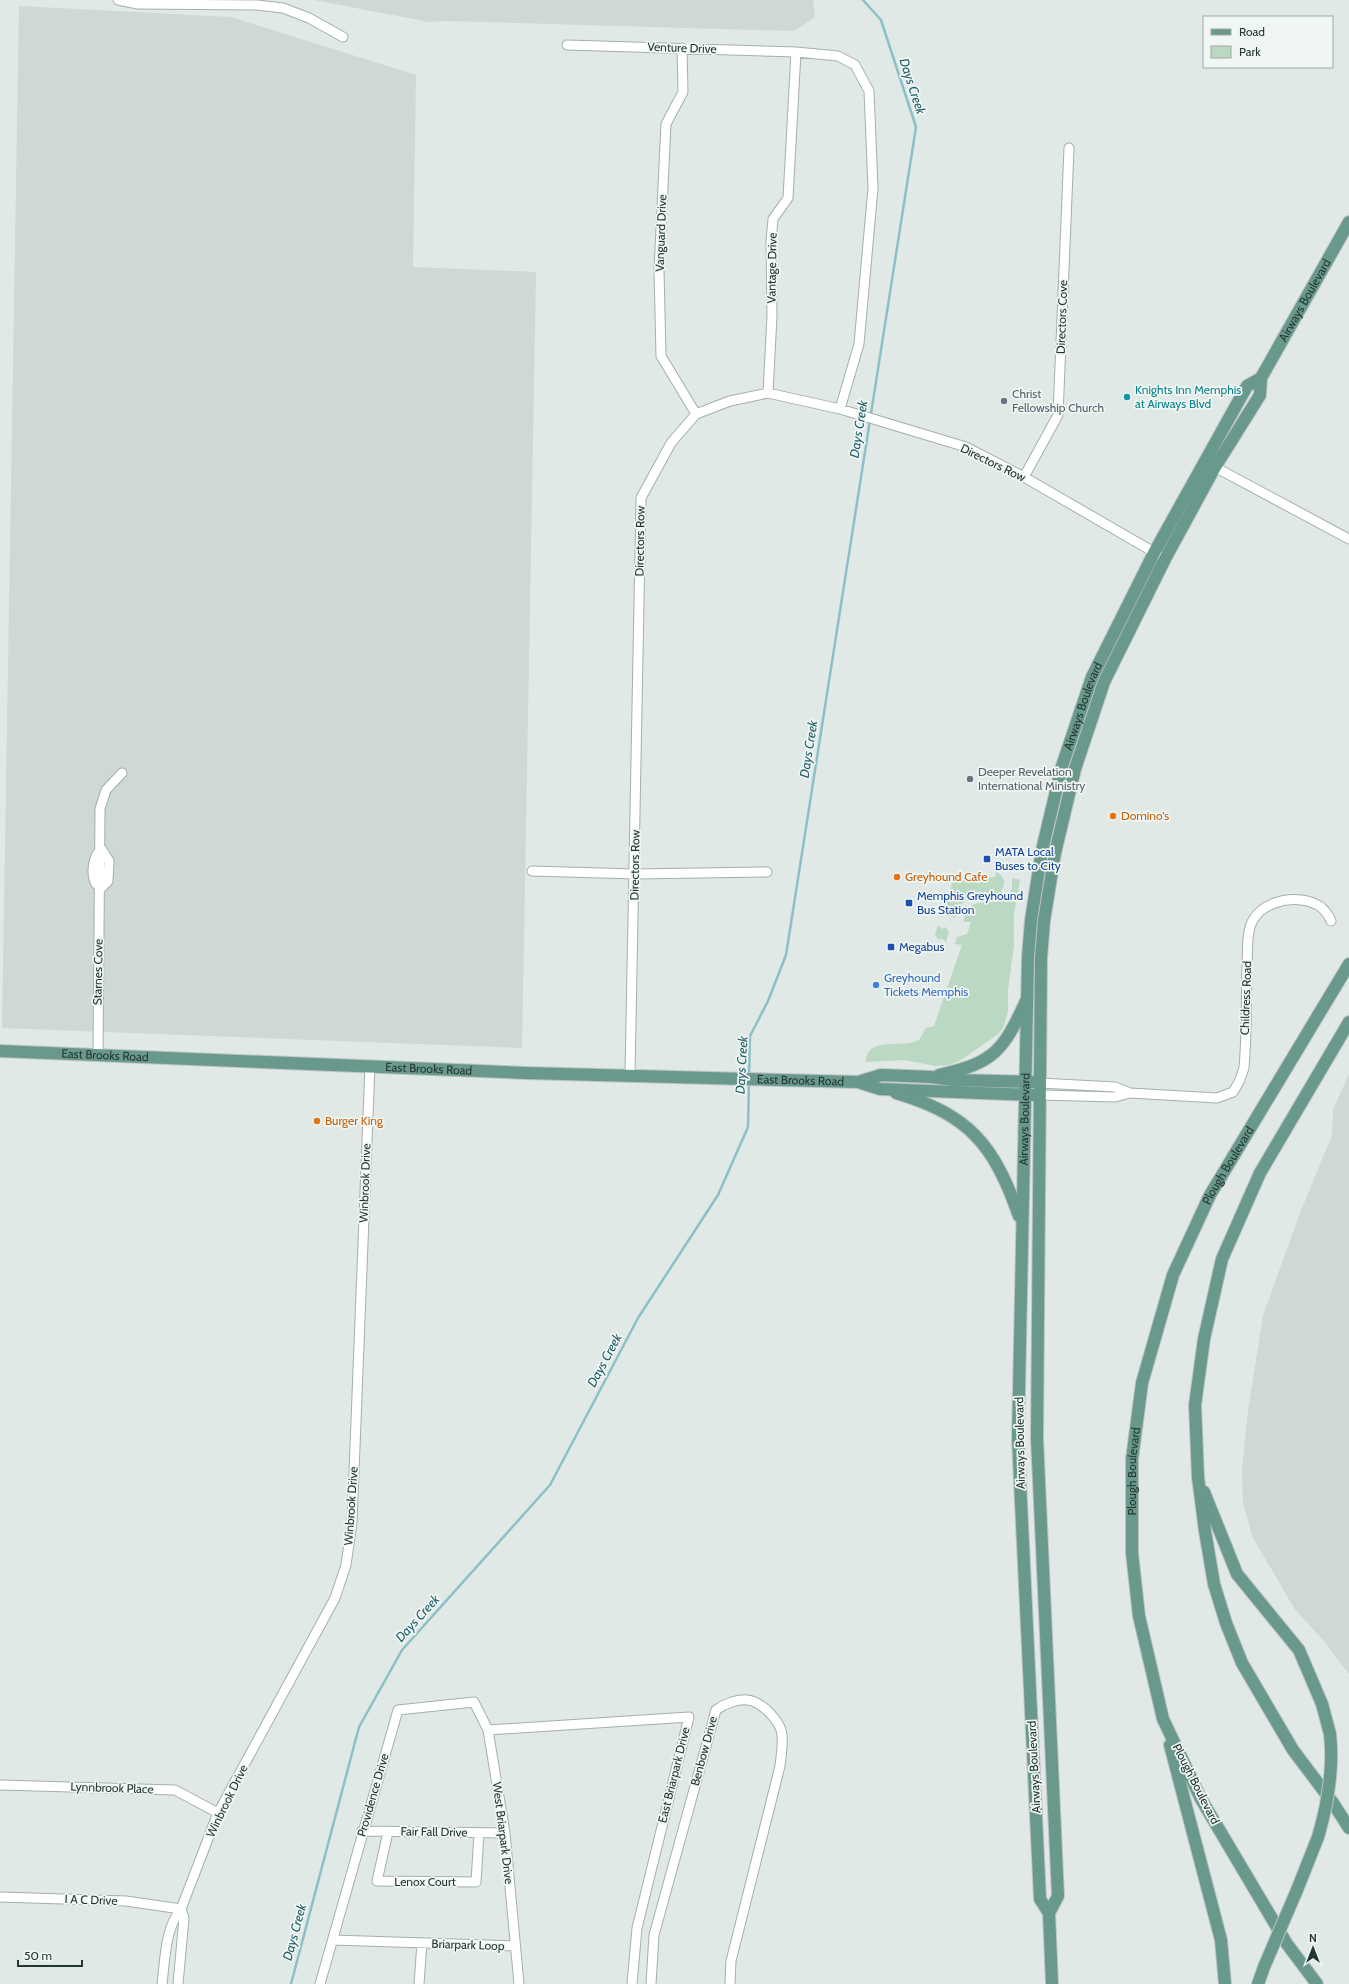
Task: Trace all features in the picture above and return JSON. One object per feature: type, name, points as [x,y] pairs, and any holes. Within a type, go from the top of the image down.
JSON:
[{"type":"main road","name":"Airways Boulevard","points":[[1049,1913],[1058,1896],[1037,1438],[1042,945],[1055,853],[1076,765],[1104,682],[1165,559],[1216,467],[1260,395],[1261,378],[1349,222]]},
{"type":"main road","name":"Airways Boulevard","points":[[1052,1984],[1049,1913],[1040,1899],[1018,1439],[1029,943],[1042,850],[1062,766],[1092,677],[1154,553],[1204,461],[1247,386],[1261,378]]},
{"type":"main road","points":[[1029,943],[1042,945]]},
{"type":"main road","name":"Plough Boulevard","points":[[1317,1984],[1287,1944],[1201,1799],[1163,1719],[1139,1616],[1132,1553],[1132,1459],[1142,1383],[1173,1275],[1210,1195],[1349,964]]},
{"type":"main road","points":[[931,1077],[966,1069],[980,1063],[993,1054],[1009,1035],[1028,996]]},
{"type":"main road","points":[[1349,1022],[1260,1173],[1222,1260],[1204,1339],[1195,1404],[1198,1477],[1205,1531],[1214,1584],[1226,1624],[1242,1663],[1293,1750],[1333,1802],[1349,1828]]},
{"type":"main road","name":"East Brooks Road","points":[[0,1051],[526,1072],[858,1082],[880,1089],[1040,1095]]},
{"type":"main road","name":"East Brooks Road","points":[[858,1082],[881,1075],[931,1077],[953,1080],[1040,1083]]},
{"type":"main road","points":[[880,1089],[928,1104],[944,1111],[958,1120],[970,1131],[992,1155],[1001,1170],[1022,1223]]},
{"type":"main road","points":[[1198,1477],[1237,1574],[1299,1650],[1322,1704],[1330,1734],[1332,1754],[1330,1781],[1327,1804],[1318,1837],[1258,1984]]},
{"type":"main road","points":[[1163,1719],[1221,1940],[1225,1984]]},
{"type":"street","points":[[118,0],[138,4],[257,5],[283,8],[309,18],[343,37]]},
{"type":"street","name":"Venture Drive","points":[[568,45],[796,52],[838,56],[855,65],[870,91],[872,188],[859,344],[840,409]]},
{"type":"street","name":"Vanguard Drive","points":[[682,48],[683,92],[666,124],[659,270],[661,356],[696,414]]},
{"type":"street","name":"Vantage Drive","points":[[768,393],[772,316],[771,241],[773,219],[788,198],[796,52]]},
{"type":"street","name":"Directors Cove","points":[[1024,477],[1058,414],[1069,148]]},
{"type":"street","name":"Directors Row","points":[[630,1074],[641,498],[671,443],[696,414],[730,401],[768,393],[840,409],[966,447],[1024,477],[1165,559]]},
{"type":"street","points":[[1204,461],[1349,539]]},
{"type":"street","name":"Starnes Cove","points":[[98,1054],[99,890],[94,880],[93,870],[94,860],[100,847],[102,800],[112,782],[122,773]]},
{"type":"street","name":"Starnes Cove","points":[[99,890],[108,881],[109,861],[100,847]]},
{"type":"street","points":[[532,871],[635,874],[767,872]]},
{"type":"street","name":"Childress Road","points":[[1233,1092],[1242,1076],[1244,1062],[1249,935],[1252,920],[1265,907],[1287,900],[1307,901],[1323,908],[1331,921]]},
{"type":"street","name":"Winbrook Drive","points":[[162,1984],[174,1917],[181,1909],[218,1813],[335,1598],[346,1565],[352,1517],[370,1065]]},
{"type":"street","name":"East Brooks Road","points":[[1040,1083],[1115,1087],[1130,1093]]},
{"type":"street","name":"East Brooks Road","points":[[1040,1095],[1115,1096],[1130,1093],[1217,1098],[1233,1092]]},
{"type":"street","name":"Benbow Drive","points":[[650,1984],[654,1935],[716,1710],[724,1704],[748,1700],[765,1709],[776,1719],[783,1734],[780,1766],[731,1961],[730,1984]]},
{"type":"street","name":"Providence Drive","points":[[320,1984],[334,1940],[362,1832],[398,1710],[474,1702],[488,1730]]},
{"type":"street","name":"East Briarpark Drive","points":[[488,1730],[688,1717],[637,1928],[632,1984]]},
{"type":"street","name":"West Briarpark Drive","points":[[488,1730],[505,1833],[519,1984]]},
{"type":"street","name":"Lynnbrook Place","points":[[0,1785],[175,1790],[218,1813]]},
{"type":"street","name":"Fair Fall Drive","points":[[362,1832],[505,1833]]},
{"type":"street","name":"Lenox Court","points":[[388,1832],[377,1881],[476,1882],[479,1833]]},
{"type":"street","name":"I A C Drive","points":[[0,1897],[126,1901],[181,1909]]},
{"type":"street","name":"Winbrook Drive","points":[[178,1984],[179,1957],[184,1918],[181,1909]]},
{"type":"street","name":"Briarpark Loop","points":[[334,1940],[515,1946]]},
{"type":"street","name":"Briarpark Loop","points":[[419,1984],[422,1943]]},
{"type":"shaded area","points":[[314,0],[813,0],[815,17],[794,31],[445,21],[429,22]]},
{"type":"shaded area","points":[[19,6],[231,17],[416,75],[413,267],[536,272],[522,1048],[2,1028]]},
{"type":"shaded area","points":[[1349,1074],[1349,1674],[1322,1639],[1294,1608],[1252,1536],[1243,1502],[1242,1470],[1248,1411],[1263,1316],[1300,1213],[1332,1135],[1333,1110]]},
{"type":"green space","points":[[996,872],[1003,878],[1004,881],[1004,886],[1000,892],[992,895],[974,896],[969,898],[964,901],[955,918],[949,915],[947,917],[943,910],[953,881],[995,877]]},
{"type":"green space","points":[[1012,878],[1020,880],[1014,914],[1014,945],[1008,990],[1008,1012],[1003,1028],[997,1035],[961,1060],[950,1065],[936,1066],[904,1060],[866,1062],[867,1054],[871,1049],[884,1044],[914,1042],[919,1040],[926,1028],[934,1026],[962,945],[955,944],[957,937],[967,934],[971,922],[964,922],[965,914],[972,905],[1003,900],[1012,889]]},
{"type":"green space","points":[[938,925],[942,929],[945,927],[949,932],[946,942],[941,938],[939,940],[935,935]]},
{"type":"waterway","name":"Days Creek","points":[[749,1076],[750,1036],[768,1001],[786,955],[916,127],[881,20],[863,0]]},
{"type":"waterway","name":"Days Creek","points":[[291,1984],[359,1727],[402,1650],[550,1485],[638,1318],[718,1195],[748,1127],[749,1083]]},
{"type":"place","name":"Knights Inn Memphis at Airways Blvd","points":[[1127,397]]},
{"type":"place","name":"Christ Fellowship Church","points":[[1004,401]]},
{"type":"place","name":"Deeper Revelation International Ministry","points":[[970,779]]},
{"type":"place","name":"Domino's","points":[[1113,816]]},
{"type":"place","name":"MATA Local Buses to City","points":[[987,859]]},
{"type":"place","name":"Greyhound Cafe","points":[[897,877]]},
{"type":"place","name":"Memphis Greyhound Bus Station","points":[[909,903]]},
{"type":"place","name":"Megabus","points":[[891,947]]},
{"type":"place","name":"Greyhound Tickets Memphis","points":[[876,985]]},
{"type":"place","name":"Burger King","points":[[317,1121]]}]
